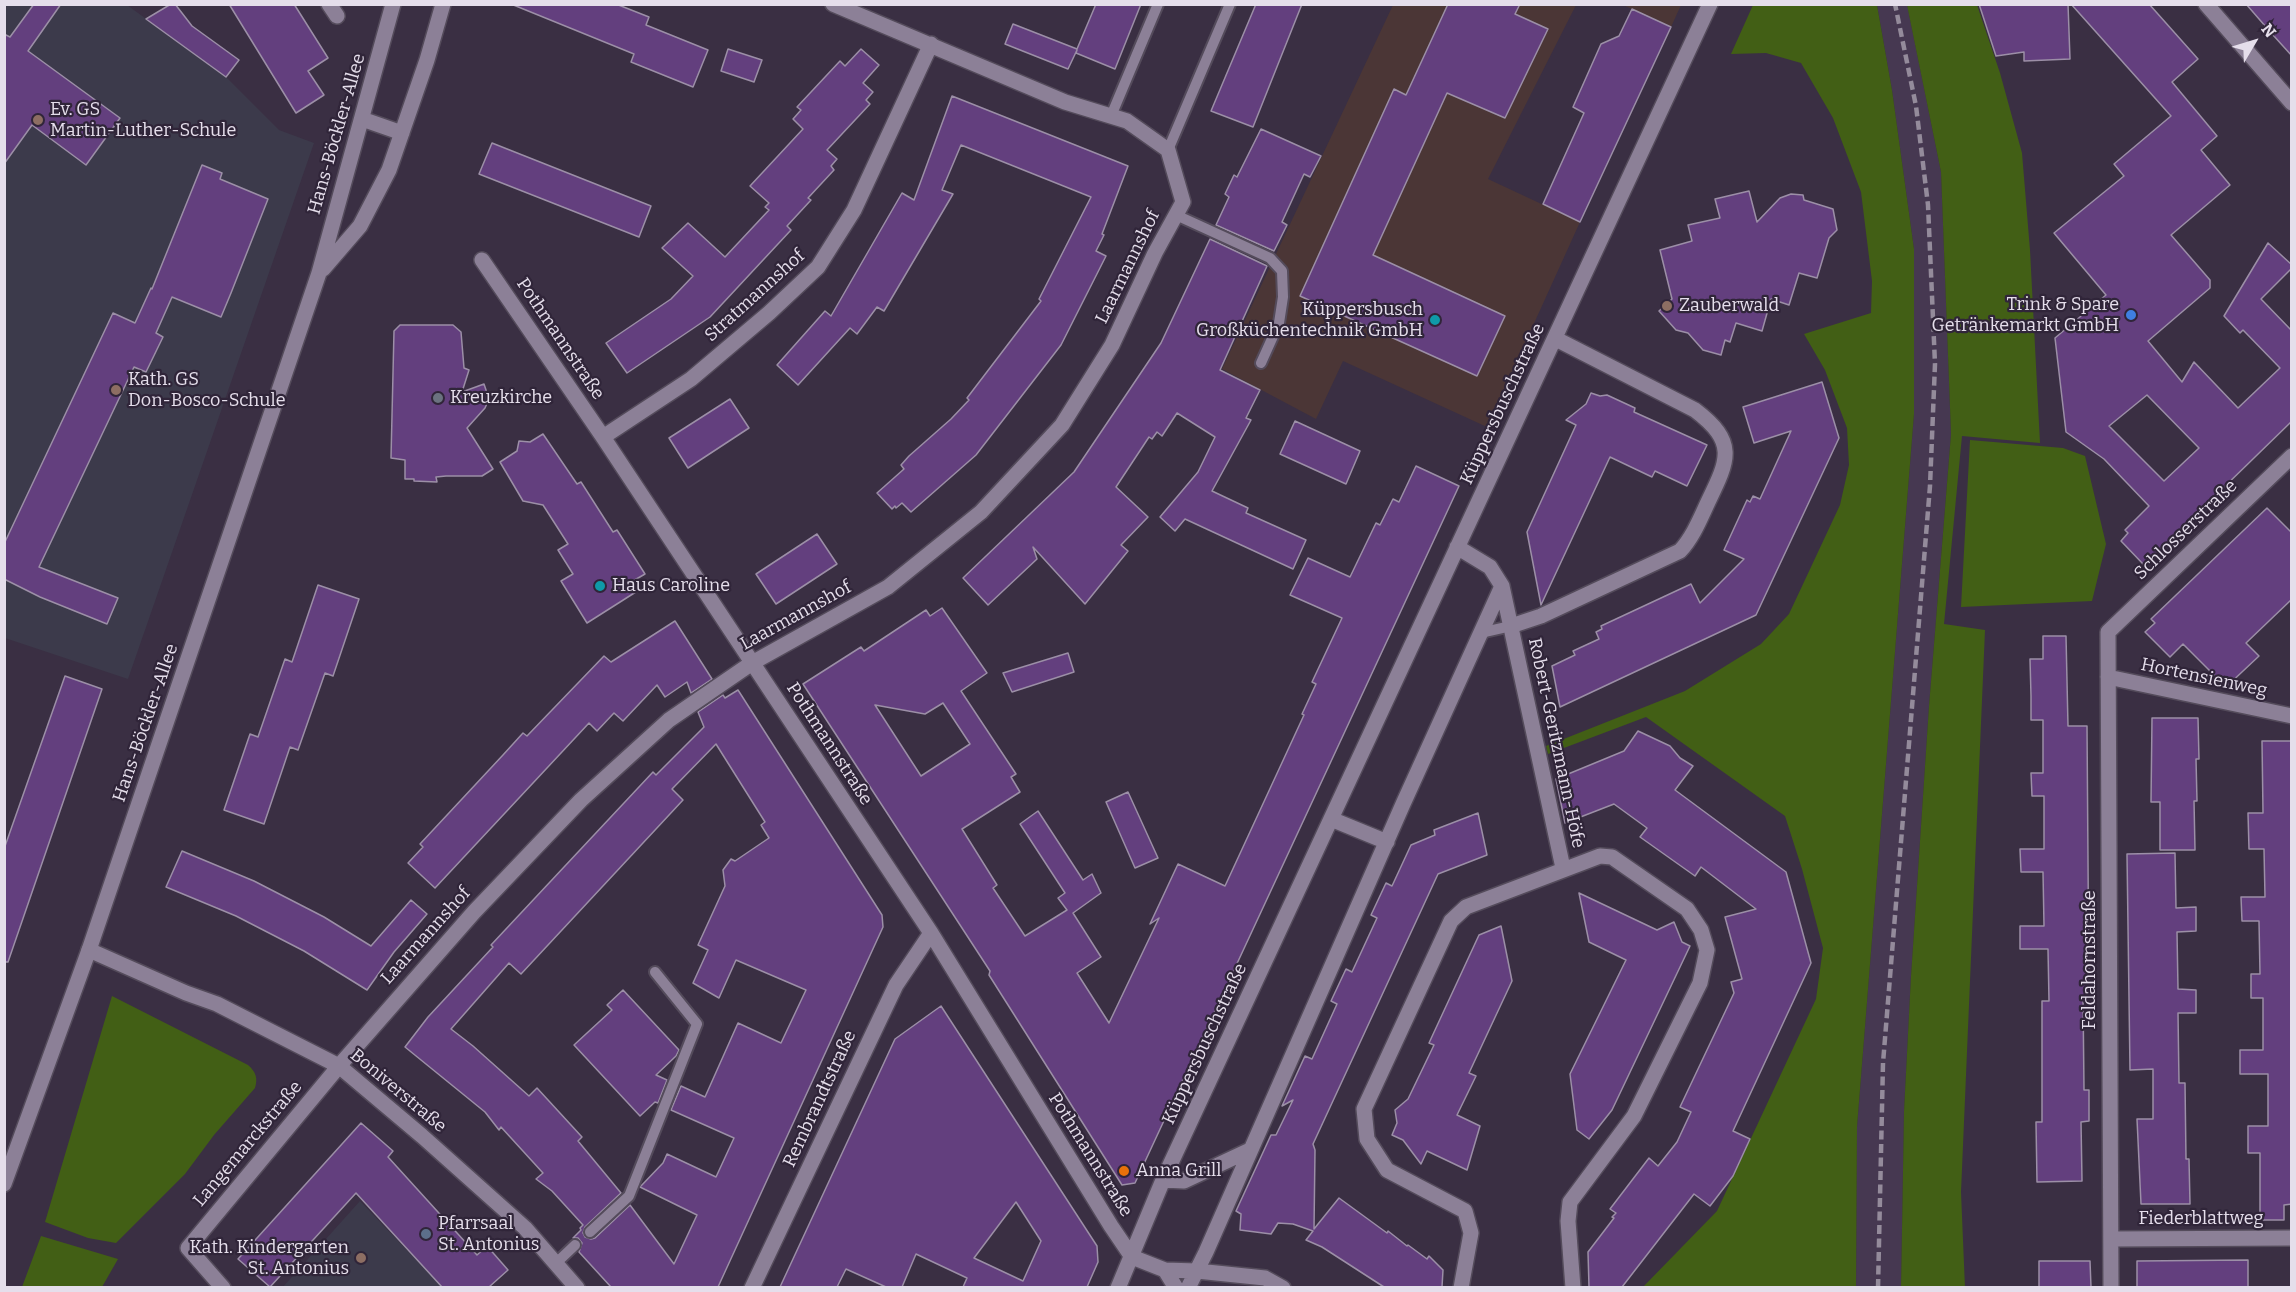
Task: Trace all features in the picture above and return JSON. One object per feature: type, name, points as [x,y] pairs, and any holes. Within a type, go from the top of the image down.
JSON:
[{"type":"street","name":"Hans-Böckler-Allee","points":[[4,1184],[89,950],[319,273],[393,4]]},
{"type":"street","name":"Hans-Böckler-Allee","points":[[319,273],[360,226],[389,170],[427,60],[443,4]]},
{"type":"street","points":[[833,4],[1065,102],[1127,121],[1168,150]]},
{"type":"street","name":"Küppersbuschstraße","points":[[1118,1287],[1132,1257],[1144,1220],[1710,4]]},
{"type":"street","points":[[2206,4],[2292,103]]},
{"type":"street","name":"Stratmannshof","points":[[603,437],[691,379],[769,313],[818,267],[854,210],[931,44]]},
{"type":"street","points":[[362,120],[402,133]]},
{"type":"street","name":"Laarmannshof","points":[[339,1066],[474,912],[581,800],[669,720],[752,663],[888,587],[981,512],[1062,425],[1112,345],[1183,202],[1168,150]]},
{"type":"street","name":"Pothmannstraße","points":[[482,260],[603,437],[931,933],[1132,1257]]},
{"type":"street","name":"Robert-Geritzmann-Höfe","points":[[1511,626],[1541,616],[1680,551],[1690,540],[1724,471],[1724,445],[1720,433],[1709,420],[1695,410],[1556,339]]},
{"type":"street","name":"Schlosserstraße","points":[[2108,632],[2292,456]]},
{"type":"street","name":"Robert-Geritzmann-Höfe","points":[[1457,547],[1490,567],[1503,586],[1563,868]]},
{"type":"street","points":[[1188,1287],[1503,586]]},
{"type":"street","name":"Feldahornstraße","points":[[2108,632],[2111,1287]]},
{"type":"street","name":"Hortensienweg","points":[[2108,677],[2292,716]]},
{"type":"street","points":[[1331,819],[1387,842]]},
{"type":"street","name":"Robert-Geritzmann-Höfe","points":[[1461,1287],[1471,1233],[1465,1211],[1388,1170],[1367,1139],[1364,1108],[1451,921],[1466,907],[1563,868],[1600,856],[1612,857],[1687,909],[1701,930],[1707,950],[1700,982],[1634,1116],[1570,1202],[1568,1221],[1574,1287]]},
{"type":"street","name":"Rembrandtstraße","points":[[752,1287],[896,985],[931,933]]},
{"type":"street","name":"Boniverstraße","points":[[89,950],[186,993],[217,1004],[339,1066],[525,1228],[577,1287]]},
{"type":"street","name":"Langemarckstraße","points":[[223,1287],[188,1248],[339,1066]]},
{"type":"street","points":[[1163,1180],[1185,1181],[1250,1150]]},
{"type":"street","name":"Fiederblattweg","points":[[2111,1239],[2292,1238]]},
{"type":"street","points":[[1132,1257],[1165,1270],[1197,1271],[1283,1287]]},
{"type":"street","points":[[1165,1270],[1176,1287]]},
{"type":"lane","points":[[1111,116],[1158,4]]},
{"type":"lane","points":[[1168,150],[1230,4]]},
{"type":"lane","points":[[1176,214],[1270,258],[1282,271],[1283,297],[1279,323],[1261,363]]},
{"type":"lane","points":[[1480,633],[1511,626]]},
{"type":"lane","points":[[590,1232],[629,1196],[697,1024],[655,972]]},
{"type":"lane","points":[[555,1264],[575,1245]]},
{"type":"shaded area","points":[[1907,4],[1941,172],[1951,434],[1929,706],[1911,976],[1904,1111],[1901,1287],[1856,1288],[1857,1127],[1914,414],[1914,249],[1892,90],[1877,5]]},
{"type":"shaded area","name":"Kath. GS Don-Bosco-Schule","points":[[5,5],[127,5],[226,77],[279,130],[314,143],[128,679],[5,638]]},
{"type":"shaded area","points":[[1393,5],[1576,5],[1488,179],[1580,222],[1487,427],[1343,361],[1316,419],[1222,369]]},
{"type":"shaded area","points":[[1623,5],[1681,5],[1671,27]]},
{"type":"shaded area","name":"Kath. Kindergarten St. Antonius","points":[[360,1201],[442,1287],[453,1277],[461,1287],[282,1288]]},
{"type":"green space","points":[[1753,5],[1877,5],[1892,90],[1914,249],[1914,414],[1857,1127],[1856,1287],[1643,1287],[1717,1211],[1816,999],[1823,948],[1785,816],[1646,717],[1548,754],[1546,746],[1685,691],[1761,644],[1789,614],[1840,505],[1849,465],[1847,428],[1825,370],[1804,334],[1871,313],[1872,281],[1861,192],[1833,118],[1801,63],[1766,53],[1731,54]]},
{"type":"green space","points":[[1907,5],[1977,5],[2000,73],[2022,153],[2030,250],[2040,443],[1962,436],[1944,624],[1985,630],[1961,1192],[1965,1288],[1901,1287],[1904,1111],[1911,976],[1929,706],[1951,434],[1941,172]]},
{"type":"green space","points":[[1970,440],[2063,448],[2085,456],[2106,544],[2092,601],[1961,607]]},
{"type":"green space","points":[[112,996],[248,1065],[256,1078],[255,1088],[214,1135],[185,1174],[116,1243],[88,1238],[45,1222]]},
{"type":"green space","points":[[41,1236],[118,1259],[102,1287],[22,1287]]},
{"type":"building","points":[[34,4],[61,4],[28,51],[120,118],[86,165],[32,125],[4,164],[4,34],[10,37]]},
{"type":"building","points":[[171,4],[175,4],[192,26],[239,60],[226,77],[146,19]]},
{"type":"building","points":[[229,4],[294,4],[328,58],[308,71],[324,95],[296,113]]},
{"type":"building","points":[[511,4],[616,4],[649,17],[646,25],[708,50],[693,87],[631,62],[634,54]]},
{"type":"building","points":[[1096,4],[1141,4],[1115,69],[1076,53],[1077,50],[1068,69],[1005,44],[1013,24],[1077,49]]},
{"type":"building","points":[[1256,4],[1302,4],[1253,127],[1211,111]]},
{"type":"building","points":[[1448,4],[1520,4],[1515,14],[1548,29],[1505,118],[1447,93],[1373,255],[1505,316],[1477,376],[1300,296],[1394,89],[1406,95]]},
{"type":"building","points":[[1979,4],[2068,4],[2070,59],[2024,61],[2024,52],[1996,56]]},
{"type":"building","points":[[2071,4],[2149,4],[2198,59],[2172,82],[2217,136],[2201,150],[2230,185],[2171,235],[2210,280],[2210,288],[2148,341],[2182,382],[2194,362],[2238,408],[2280,368],[2243,330],[2240,333],[2224,316],[2268,243],[2292,265],[2292,268],[2261,299],[2292,331],[2292,421],[2144,565],[2121,541],[2128,533],[2125,530],[2149,506],[2104,459],[2066,432],[2055,338],[2106,295],[2054,233],[2124,176],[2114,164],[2171,116]],"holes":[[[2147,395],[2199,448],[2164,481],[2109,426]]]},
{"type":"building","points":[[2246,4],[2292,4],[2292,56],[2273,35]]},
{"type":"building","points":[[1632,9],[1671,27],[1580,222],[1543,204],[1584,113],[1573,107],[1601,44],[1619,36]]},
{"type":"building","points":[[728,49],[762,60],[754,82],[721,71]]},
{"type":"building","points":[[861,49],[879,65],[863,83],[873,92],[866,100],[870,104],[827,150],[837,159],[831,166],[834,170],[808,198],[811,200],[787,226],[791,230],[710,317],[627,373],[606,343],[671,299],[693,276],[662,248],[688,223],[725,257],[769,210],[765,207],[769,203],[750,186],[803,129],[793,119],[801,110],[797,107],[840,61],[845,66]]},
{"type":"building","points":[[952,96],[1128,166],[1102,234],[1104,235],[1096,251],[1106,256],[1061,345],[976,455],[911,512],[902,503],[892,509],[877,493],[904,469],[901,465],[909,456],[969,400],[967,398],[1041,301],[1039,299],[1091,197],[961,145],[942,190],[953,194],[884,311],[877,307],[857,334],[850,328],[798,385],[777,365],[825,311],[831,316],[902,193],[914,200]]},
{"type":"building","points":[[1261,129],[1321,156],[1310,177],[1304,174],[1282,222],[1287,225],[1274,251],[1216,225],[1229,197],[1225,194],[1234,175],[1237,177]]},
{"type":"building","points":[[492,143],[651,206],[639,237],[479,174]]},
{"type":"building","points":[[202,165],[222,173],[220,179],[268,199],[231,293],[221,317],[172,297],[156,333],[163,337],[146,372],[134,367],[39,567],[118,598],[107,624],[40,597],[4,579],[4,544],[113,313],[135,323],[152,289]]},
{"type":"building","points":[[1749,191],[1757,222],[1780,198],[1791,194],[1803,195],[1804,200],[1833,209],[1837,230],[1829,238],[1817,278],[1799,273],[1789,305],[1771,299],[1762,331],[1736,323],[1730,342],[1725,340],[1721,355],[1703,350],[1688,333],[1676,330],[1659,311],[1672,299],[1660,250],[1692,241],[1688,225],[1720,218],[1715,199]]},
{"type":"building","points":[[1210,239],[1267,266],[1220,370],[1260,390],[1246,418],[1251,420],[1212,491],[1248,508],[1246,513],[1306,540],[1293,569],[1185,519],[1175,531],[1160,517],[1198,472],[1215,437],[1177,413],[1162,436],[1157,432],[1152,439],[1149,437],[1116,487],[1148,517],[1121,545],[1128,551],[1085,604],[1033,547],[1037,559],[988,605],[963,578],[1074,472],[1161,343]]},
{"type":"building","name":"Kreuzkirche","points":[[400,325],[453,325],[461,332],[464,368],[469,370],[462,392],[484,384],[489,399],[485,408],[467,428],[493,469],[482,476],[436,477],[437,482],[414,481],[414,479],[405,479],[405,460],[391,458],[394,331]]},
{"type":"building","points":[[1822,382],[1839,438],[1756,615],[1560,707],[1552,666],[1575,655],[1573,651],[1599,639],[1596,632],[1602,629],[1601,626],[1691,584],[1700,603],[1744,559],[1724,550],[1747,500],[1750,502],[1753,496],[1760,499],[1791,431],[1754,443],[1743,407]]},
{"type":"building","points":[[1591,393],[1600,396],[1607,395],[1635,408],[1634,412],[1707,445],[1687,486],[1655,471],[1652,477],[1610,457],[1541,605],[1527,532],[1576,425],[1566,420],[1586,404]]},
{"type":"building","points":[[730,399],[749,428],[688,468],[669,438]]},
{"type":"building","points":[[1295,421],[1360,451],[1346,484],[1280,454]]},
{"type":"building","points":[[543,434],[577,484],[581,482],[613,532],[617,530],[645,574],[633,581],[639,590],[587,623],[561,581],[573,574],[558,550],[568,544],[543,505],[523,501],[500,462],[517,451],[519,441],[530,442]]},
{"type":"building","points":[[1416,466],[1459,486],[1135,1183],[1122,1185],[989,975],[990,971],[803,684],[861,647],[864,651],[926,610],[930,616],[942,608],[987,673],[961,691],[1016,774],[1011,777],[1020,792],[962,829],[997,885],[993,888],[1025,936],[1067,910],[1058,898],[1065,893],[1020,824],[1038,811],[1083,880],[1092,874],[1101,893],[1073,913],[1101,957],[1077,973],[1109,1023],[1159,918],[1150,924],[1178,864],[1225,886],[1304,715],[1302,714],[1316,684],[1312,682],[1342,618],[1290,595],[1308,558],[1350,577],[1376,523],[1380,525],[1393,499],[1399,502]],"holes":[[[943,703],[970,744],[921,776],[875,705],[925,714]]]},
{"type":"building","points":[[2267,508],[2292,533],[2292,599],[2246,643],[2259,656],[2226,687],[2183,644],[2170,657],[2145,632],[2155,623],[2151,619]]},
{"type":"building","points":[[817,534],[837,564],[776,604],[756,574]]},
{"type":"building","points":[[318,585],[359,599],[333,676],[325,673],[298,750],[290,747],[264,824],[224,810],[250,734],[258,737],[285,659],[292,662]]},
{"type":"building","points":[[675,621],[712,679],[691,693],[687,682],[665,697],[657,685],[623,721],[614,713],[597,731],[589,723],[435,888],[408,863],[423,847],[420,844],[523,733],[527,736],[604,656],[611,662]]},
{"type":"building","points":[[2043,636],[2066,636],[2068,726],[2087,726],[2089,996],[2083,996],[2084,1090],[2089,1090],[2089,1121],[2081,1122],[2082,1181],[2037,1182],[2036,1122],[2042,1122],[2042,1001],[2049,1001],[2048,949],[2020,949],[2020,926],[2044,926],[2043,872],[2021,872],[2020,849],[2044,849],[2044,796],[2032,796],[2031,773],[2043,773],[2043,720],[2031,720],[2030,659],[2043,659]]},
{"type":"building","points":[[1068,653],[1074,672],[1012,692],[1003,673]]},
{"type":"building","points":[[65,676],[102,689],[8,962],[4,962],[4,849]]},
{"type":"building","points":[[738,690],[882,915],[883,927],[718,1287],[611,1287],[579,1252],[582,1243],[578,1238],[573,1238],[583,1225],[552,1191],[536,1179],[543,1173],[501,1127],[499,1130],[485,1112],[405,1047],[428,1017],[493,947],[491,945],[653,772],[656,775],[704,727],[698,712],[723,695],[725,698]],"holes":[[[716,744],[765,822],[761,825],[769,838],[735,861],[731,859],[723,870],[725,886],[698,945],[708,950],[693,983],[719,998],[736,960],[806,990],[781,1043],[738,1023],[705,1097],[681,1086],[671,1110],[734,1138],[716,1177],[667,1154],[663,1163],[640,1187],[697,1215],[674,1264],[630,1205],[595,1238],[585,1237],[583,1233],[585,1227],[621,1193],[578,1141],[582,1137],[537,1088],[529,1096],[451,1029],[509,963],[521,974],[683,800],[672,789]]]},
{"type":"building","points":[[2152,718],[2198,718],[2197,801],[2194,801],[2195,850],[2160,850],[2160,802],[2151,802]]},
{"type":"building","points":[[1638,731],[1670,746],[1680,758],[1693,766],[1675,790],[1786,872],[1811,963],[1733,1131],[1750,1139],[1733,1176],[1710,1206],[1694,1194],[1622,1287],[1589,1287],[1588,1252],[1614,1218],[1612,1217],[1616,1213],[1610,1209],[1649,1158],[1658,1166],[1677,1142],[1691,1112],[1680,1107],[1734,993],[1731,982],[1742,979],[1725,917],[1756,909],[1701,867],[1695,876],[1640,837],[1647,828],[1614,804],[1565,823],[1556,779],[1624,751]]},
{"type":"building","points":[[2262,741],[2292,741],[2292,1204],[2284,1205],[2284,1220],[2260,1220],[2260,1153],[2248,1153],[2248,1126],[2268,1126],[2268,1074],[2240,1074],[2240,1050],[2263,1050],[2263,998],[2251,998],[2251,974],[2260,974],[2259,921],[2242,921],[2241,897],[2265,897],[2264,849],[2249,849],[2248,813],[2263,813]]},
{"type":"building","points":[[1128,792],[1158,858],[1135,868],[1106,802]]},
{"type":"building","points":[[1478,813],[1487,855],[1438,874],[1313,1144],[1315,1150],[1314,1229],[1339,1198],[1427,1259],[1429,1256],[1443,1270],[1442,1287],[1384,1287],[1322,1247],[1306,1240],[1313,1231],[1293,1224],[1278,1223],[1271,1234],[1240,1230],[1241,1214],[1236,1211],[1271,1135],[1276,1135],[1293,1100],[1282,1106],[1305,1056],[1312,1059],[1337,1004],[1331,1001],[1346,969],[1352,972],[1377,918],[1371,915],[1386,883],[1392,886],[1411,845],[1435,835],[1434,830]]},
{"type":"building","points":[[182,851],[254,881],[324,917],[371,946],[411,900],[427,914],[394,952],[367,990],[304,951],[236,916],[166,887]]},
{"type":"building","points":[[2175,853],[2176,908],[2196,907],[2196,931],[2177,932],[2178,989],[2196,990],[2196,1013],[2178,1013],[2179,1083],[2185,1083],[2186,1159],[2189,1159],[2190,1204],[2141,1204],[2137,1119],[2153,1119],[2153,1069],[2130,1070],[2127,854]]},
{"type":"building","points":[[1579,893],[1657,930],[1674,922],[1682,942],[1690,946],[1612,1110],[1589,1139],[1577,1130],[1570,1074],[1626,960],[1589,942]]},
{"type":"building","points":[[1501,926],[1512,981],[1469,1073],[1476,1076],[1457,1115],[1480,1126],[1467,1170],[1427,1151],[1421,1164],[1403,1140],[1392,1135],[1397,1123],[1395,1110],[1408,1099],[1434,1045],[1429,1043],[1479,935]]},
{"type":"building","points":[[623,990],[679,1050],[676,1056],[656,1075],[667,1080],[658,1103],[655,1102],[640,1116],[574,1045],[612,1010],[607,1005]]},
{"type":"building","points":[[941,1006],[1097,1246],[1098,1262],[1087,1287],[963,1287],[967,1278],[916,1254],[902,1287],[886,1287],[846,1269],[837,1287],[780,1287],[895,1039]],"holes":[[[1016,1202],[1041,1241],[1023,1281],[974,1258]]]},
{"type":"building","points":[[361,1123],[393,1151],[388,1157],[477,1255],[487,1246],[508,1270],[489,1287],[442,1287],[356,1193],[270,1287],[238,1259]]},
{"type":"building","points":[[2248,1260],[2248,1287],[2137,1287],[2137,1261]]},
{"type":"building","points":[[2039,1261],[2090,1261],[2091,1287],[2039,1287]]},
{"type":"railway","points":[[1878,1288],[1883,1063],[1930,486],[1935,364],[1928,205],[1916,106],[1895,4]]},
{"type":"place","name":"Ev. GS Martin-Luther-Schule","points":[[38,120]]},
{"type":"place","name":"Zauberwald","points":[[1667,306]]},
{"type":"place","name":"Trink & Spare Getränkemarkt GmbH","points":[[2131,315]]},
{"type":"place","name":"Küppersbusch Großküchentechnik GmbH","points":[[1435,320]]},
{"type":"place","name":"Kath. GS Don-Bosco-Schule","points":[[116,390]]},
{"type":"place","name":"Kreuzkirche","points":[[438,398]]},
{"type":"place","name":"Haus Caroline","points":[[600,586]]},
{"type":"place","name":"Anna Grill","points":[[1124,1171]]},
{"type":"place","name":"Pfarrsaal St. Antonius","points":[[426,1234]]},
{"type":"place","name":"Kath. Kindergarten St. Antonius","points":[[361,1258]]}]
